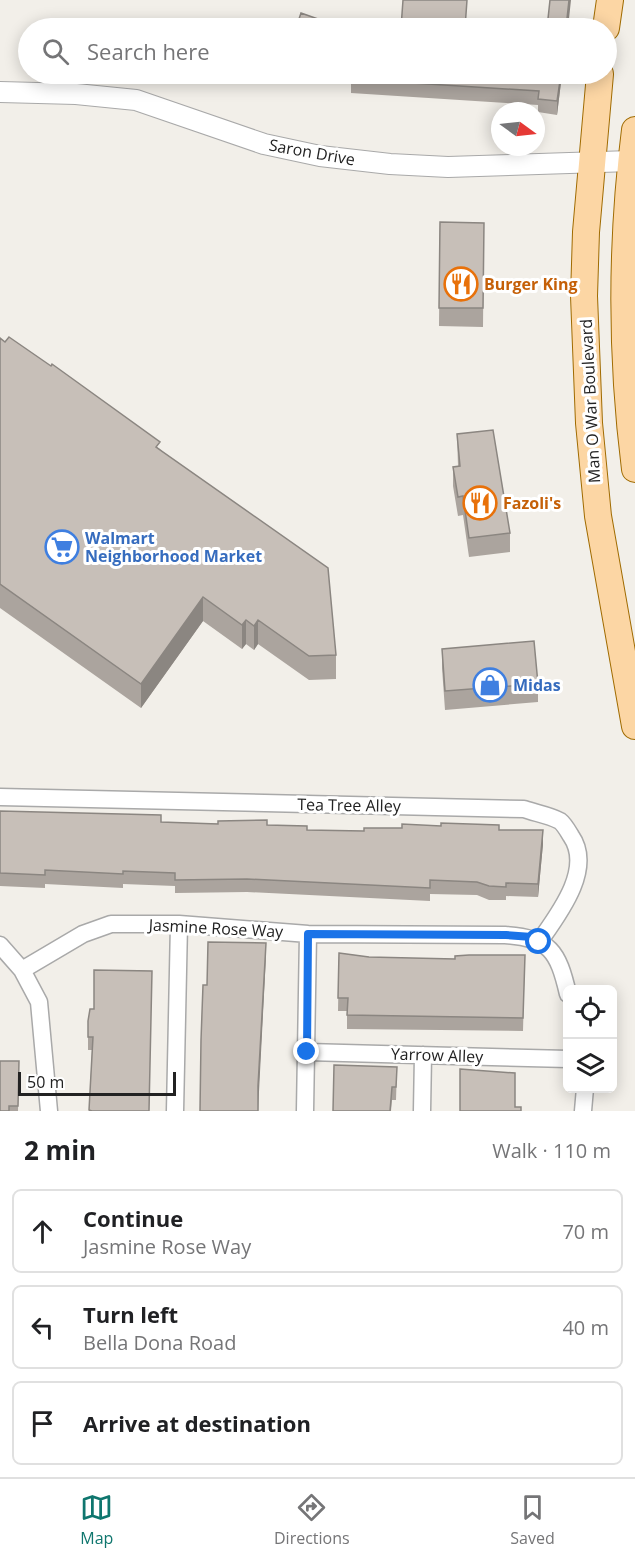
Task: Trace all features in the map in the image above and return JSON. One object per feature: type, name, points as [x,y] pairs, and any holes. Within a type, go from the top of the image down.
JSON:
[{"type":"main road","points":[[607,18],[610,0]]},
{"type":"main road","name":"Man O War Boulevard","points":[[599,84],[591,160],[584,296],[589,423],[598,516],[635,726]]},
{"type":"main road","points":[[635,130],[631,160],[626,289],[626,352],[635,469]]},
{"type":"street","name":"Saron Drive","points":[[0,92],[76,94],[136,100],[264,144],[331,157],[448,167],[631,160]]},
{"type":"street","name":"Tea Tree Alley","points":[[0,796],[524,808],[561,822],[576,843],[577,868],[571,891],[560,913],[539,942]]},
{"type":"street","name":"Jasmine Rose Way","points":[[22,970],[83,934],[111,924],[179,924],[308,934],[506,935],[532,937],[539,942]]},
{"type":"street","points":[[175,1111],[179,924]]},
{"type":"street","points":[[305,1111],[308,934]]},
{"type":"street","points":[[539,942],[550,949],[562,969],[565,985]]},
{"type":"street","points":[[0,945],[22,970],[39,1002],[49,1111]]},
{"type":"street","name":"Yarrow Alley","points":[[307,1052],[563,1059]]},
{"type":"street","points":[[422,1111],[423,1055]]},
{"type":"street","points":[[583,1111],[585,1093]]},
{"type":"building","points":[[403,0],[467,0],[466,18],[402,18]]},
{"type":"building","points":[[550,0],[569,0],[567,18],[548,18]]},
{"type":"building","points":[[301,13],[315,18],[299,18]]},
{"type":"building","points":[[429,84],[560,84],[557,101],[538,99],[539,91]]},
{"type":"building","name":"Burger King","points":[[440,222],[484,223],[483,308],[439,308]]},
{"type":"building","points":[[9,337],[51,366],[52,364],[160,442],[156,447],[328,568],[336,655],[309,656],[258,620],[254,626],[246,620],[242,625],[203,597],[141,684],[0,584],[0,338],[5,342]]},
{"type":"building","name":"Fazoli's","points":[[493,430],[510,533],[469,538],[463,496],[458,497],[453,467],[460,466],[457,434]]},
{"type":"building","points":[[534,641],[538,684],[445,691],[442,649]]},
{"type":"building","points":[[0,811],[161,815],[161,822],[218,824],[218,821],[267,820],[267,825],[307,826],[307,830],[364,831],[364,828],[402,828],[402,824],[441,826],[441,823],[499,825],[499,830],[543,830],[538,884],[506,883],[506,887],[489,886],[477,882],[430,880],[430,888],[247,879],[175,880],[175,873],[123,871],[123,874],[45,870],[45,875],[0,873]]},
{"type":"building","points":[[208,942],[266,943],[258,1111],[200,1111],[203,985],[207,985]]},
{"type":"building","points":[[339,953],[369,957],[455,959],[455,956],[469,955],[525,955],[523,1018],[347,1015],[348,998],[338,998]]},
{"type":"building","points":[[94,970],[152,971],[149,1111],[89,1110],[93,1037],[88,1037],[88,1021],[90,1009],[94,1009]]},
{"type":"building","points":[[0,1061],[19,1061],[18,1106],[9,1106],[9,1111],[0,1111]]},
{"type":"building","points":[[334,1065],[397,1067],[396,1087],[392,1087],[390,1111],[333,1111]]},
{"type":"building","points":[[460,1069],[515,1073],[515,1107],[521,1107],[521,1111],[460,1111]]},
{"type":"place","name":"Burger King","points":[[461,284]]},
{"type":"place","name":"Fazoli's","points":[[480,503]]},
{"type":"place","name":"Walmart Neighborhood Market","points":[[62,547]]},
{"type":"place","name":"Midas","points":[[490,685]]},
{"type":"route","points":[[307,1052],[308,934],[506,935],[532,937],[539,942]]}]
